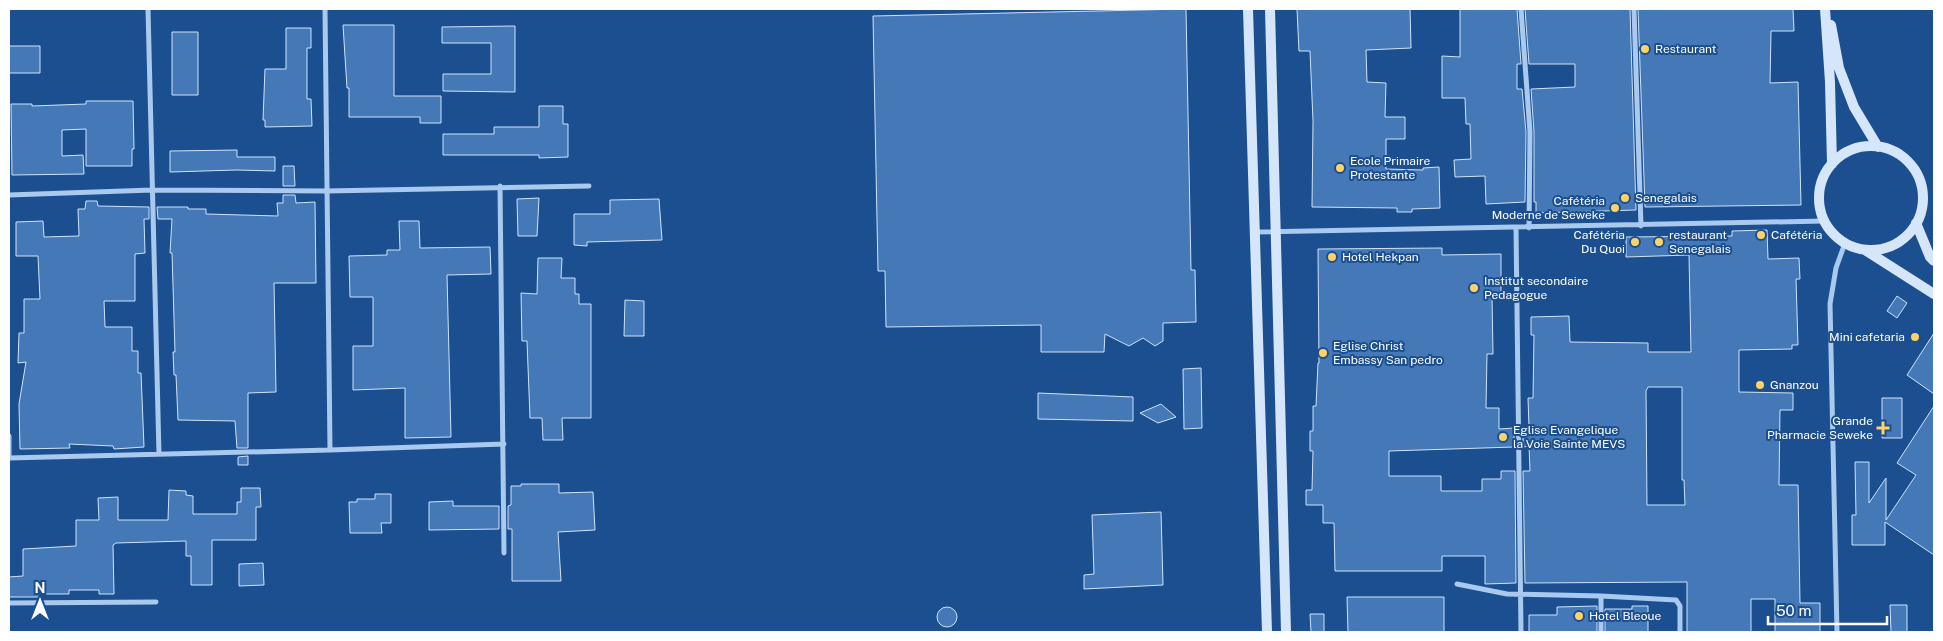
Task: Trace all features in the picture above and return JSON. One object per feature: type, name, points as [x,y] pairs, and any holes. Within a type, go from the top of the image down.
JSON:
[{"type":"main road","points":[[1248,9],[1267,632]]},
{"type":"main road","points":[[1270,9],[1274,233],[1286,632]]},
{"type":"main road","points":[[1826,9],[1839,68],[1854,107],[1878,147]]},
{"type":"main road","points":[[1826,9],[1832,164]]},
{"type":"main road","points":[[1878,147],[1901,156],[1912,167],[1922,190],[1922,204],[1916,224],[1910,232],[1894,244],[1874,250],[1845,243],[1833,233],[1824,221],[1820,211],[1819,191],[1822,181],[1832,164],[1848,152],[1857,148],[1878,147]]},
{"type":"main road","points":[[1916,224],[1930,257],[1934,261]]},
{"type":"main road","points":[[1864,249],[1934,294]]},
{"type":"street","points":[[148,9],[159,454]]},
{"type":"street","points":[[325,9],[330,450]]},
{"type":"street","points":[[1521,9],[1529,116],[1529,228]]},
{"type":"street","points":[[1634,9],[1641,226]]},
{"type":"street","points":[[9,196],[152,190],[326,191],[500,186],[589,186]]},
{"type":"street","points":[[500,186],[504,553]]},
{"type":"street","points":[[1256,232],[1824,221]]},
{"type":"street","points":[[1516,228],[1521,632]]},
{"type":"street","points":[[1837,632],[1830,304],[1836,268],[1845,243]]},
{"type":"street","points":[[9,436],[9,458],[504,444]]},
{"type":"street","points":[[1456,584],[1491,592],[1522,595],[1601,596],[1676,600],[1680,606],[1680,632]]},
{"type":"street","points":[[1601,596],[1601,632]]},
{"type":"street","points":[[9,603],[156,602]]},
{"type":"building","points":[[1186,9],[1191,270],[1195,270],[1196,322],[1163,323],[1163,341],[1155,346],[1143,338],[1129,346],[1105,334],[1104,352],[1041,352],[1041,325],[886,327],[885,271],[878,271],[873,16]]},
{"type":"building","points":[[1297,9],[1410,9],[1411,48],[1366,50],[1367,82],[1386,83],[1385,117],[1405,117],[1405,139],[1386,139],[1386,169],[1423,170],[1423,168],[1439,167],[1440,208],[1412,209],[1412,212],[1397,212],[1397,208],[1312,207],[1313,121],[1310,51],[1299,51]]},
{"type":"building","points":[[1460,9],[1517,9],[1521,64],[1517,64],[1517,89],[1522,89],[1526,132],[1525,202],[1486,204],[1485,176],[1455,177],[1454,160],[1471,159],[1470,124],[1466,124],[1465,98],[1442,98],[1442,56],[1460,57]]},
{"type":"building","points":[[1525,9],[1630,9],[1636,210],[1536,213],[1536,202],[1534,202],[1534,132],[1531,89],[1575,87],[1575,64],[1529,64]]},
{"type":"building","points":[[1638,9],[1793,9],[1794,31],[1771,31],[1770,83],[1798,82],[1801,205],[1645,207]]},
{"type":"building","points":[[343,25],[394,25],[394,96],[441,96],[441,123],[420,123],[420,117],[349,117],[349,88],[347,88]]},
{"type":"building","points":[[515,26],[515,92],[443,91],[443,74],[491,74],[491,43],[442,43],[442,27]]},
{"type":"building","points":[[286,28],[311,28],[311,48],[307,48],[307,99],[311,99],[312,126],[265,127],[265,120],[263,120],[265,69],[286,69]]},
{"type":"building","points":[[172,32],[198,32],[198,95],[172,95]]},
{"type":"building","points":[[9,46],[40,46],[40,73],[9,73]]},
{"type":"building","points":[[86,101],[133,101],[134,149],[132,149],[132,166],[86,166],[86,129],[62,130],[62,156],[83,155],[84,174],[12,175],[11,104],[32,104],[32,106],[86,104]]},
{"type":"building","points":[[539,106],[563,106],[563,124],[568,124],[568,157],[539,158],[539,155],[443,155],[443,134],[494,134],[494,127],[539,127]]},
{"type":"building","points":[[237,150],[237,157],[275,157],[275,171],[170,172],[170,151]]},
{"type":"building","points":[[283,166],[294,166],[295,186],[283,186]]},
{"type":"building","points":[[283,195],[295,195],[296,203],[315,202],[316,283],[274,283],[276,392],[248,393],[248,448],[237,448],[235,421],[178,420],[173,352],[175,352],[172,253],[170,253],[172,219],[158,219],[157,207],[206,209],[206,214],[278,216],[277,203],[283,203]]},
{"type":"building","points":[[539,198],[537,236],[518,236],[517,199]]},
{"type":"building","points":[[659,199],[662,240],[587,242],[587,246],[574,245],[574,214],[610,214],[610,200]]},
{"type":"building","points":[[86,201],[97,201],[98,206],[149,207],[149,219],[144,219],[145,253],[135,254],[135,301],[104,301],[105,327],[132,327],[132,351],[138,351],[138,373],[141,373],[144,447],[114,449],[113,446],[69,444],[70,448],[20,449],[19,404],[26,362],[18,363],[19,333],[24,333],[24,299],[40,299],[38,256],[16,256],[16,222],[43,221],[44,237],[79,236],[78,209],[85,209]]},
{"type":"building","points":[[399,221],[419,221],[420,248],[490,247],[491,274],[447,275],[451,437],[405,438],[405,388],[353,390],[353,346],[373,346],[373,297],[350,297],[349,256],[387,255],[387,250],[400,250]]},
{"type":"building","points":[[1767,230],[1768,259],[1799,258],[1800,279],[1796,279],[1798,345],[1792,345],[1792,349],[1739,350],[1739,392],[1793,393],[1793,410],[1780,410],[1779,485],[1798,485],[1800,603],[1820,603],[1820,632],[1775,632],[1775,599],[1751,599],[1751,632],[1687,632],[1687,582],[1525,583],[1523,471],[1530,471],[1529,446],[1523,447],[1523,428],[1529,427],[1528,398],[1533,398],[1534,335],[1531,335],[1531,317],[1569,316],[1570,342],[1648,343],[1648,352],[1691,352],[1689,255],[1626,257],[1626,237],[1732,236],[1732,231]],"holes":[[[1648,387],[1682,387],[1682,480],[1684,480],[1685,505],[1647,505],[1646,391]]]},
{"type":"building","points":[[1442,248],[1442,255],[1501,254],[1501,297],[1492,297],[1493,354],[1487,354],[1486,408],[1499,408],[1499,429],[1514,428],[1514,447],[1389,451],[1389,476],[1441,476],[1441,491],[1482,491],[1482,479],[1501,479],[1501,471],[1515,471],[1516,583],[1485,584],[1485,556],[1442,556],[1442,571],[1335,571],[1334,523],[1323,523],[1323,505],[1306,505],[1306,490],[1312,490],[1313,451],[1310,451],[1310,431],[1313,431],[1313,406],[1316,406],[1319,363],[1318,249]]},
{"type":"building","points":[[538,258],[562,258],[561,278],[575,278],[575,294],[579,294],[579,304],[591,304],[591,418],[562,418],[563,440],[543,440],[542,418],[530,418],[527,341],[522,341],[521,293],[537,294]]},
{"type":"building","points":[[1897,296],[1907,303],[1897,318],[1887,311]]},
{"type":"building","points":[[625,300],[644,301],[644,336],[624,336]]},
{"type":"building","points":[[1934,333],[1934,394],[1907,375]]},
{"type":"building","points":[[1201,368],[1202,428],[1184,429],[1183,369]]},
{"type":"building","points":[[1038,393],[1133,397],[1133,421],[1038,419]]},
{"type":"building","points":[[1882,398],[1902,398],[1902,438],[1882,438]]},
{"type":"building","points":[[1161,404],[1176,417],[1158,423],[1140,413]]},
{"type":"building","points":[[1934,406],[1934,555],[1885,522],[1885,545],[1852,545],[1852,515],[1856,515],[1855,462],[1869,462],[1869,503],[1886,478],[1886,520],[1916,475],[1897,463]]},
{"type":"building","points":[[248,456],[248,465],[238,465],[238,457]]},
{"type":"building","points":[[521,484],[559,484],[559,493],[593,492],[595,530],[558,532],[561,581],[512,581],[512,529],[508,529],[508,506],[511,505],[511,486],[521,486]]},
{"type":"building","points":[[241,488],[260,488],[261,507],[256,507],[256,540],[212,540],[212,585],[191,585],[191,556],[186,556],[186,541],[116,543],[113,545],[114,594],[99,594],[99,590],[69,590],[69,594],[9,597],[9,577],[23,576],[23,549],[76,546],[76,520],[99,520],[98,498],[118,497],[118,520],[168,520],[169,490],[186,491],[186,495],[193,496],[193,514],[237,514],[237,502],[241,502]]},
{"type":"building","points":[[375,494],[391,494],[391,523],[381,523],[382,533],[350,533],[349,502],[357,502],[357,499],[375,499]]},
{"type":"building","points":[[453,501],[453,506],[499,506],[499,529],[429,530],[429,502]]},
{"type":"building","points":[[1161,512],[1163,585],[1084,589],[1084,575],[1094,574],[1092,515]]},
{"type":"building","points":[[263,563],[264,585],[239,586],[239,564]]},
{"type":"building","points":[[1347,597],[1444,597],[1444,632],[1348,632]]},
{"type":"building","points":[[1890,605],[1907,605],[1907,632],[1891,632]]},
{"type":"building","points":[[1597,606],[1597,632],[1529,632],[1529,615],[1557,615],[1557,607]]},
{"type":"building","points":[[1632,606],[1648,606],[1648,632],[1605,632],[1605,609],[1632,609]]},
{"type":"building","points":[[943,607],[951,607],[957,613],[957,621],[951,627],[943,627],[937,621],[937,613]]},
{"type":"building","points":[[1310,614],[1324,614],[1324,632],[1311,632]]},
{"type":"place","name":"Restaurant","points":[[1645,49]]},
{"type":"place","name":"Ecole Primaire Protestante","points":[[1340,168]]},
{"type":"place","name":"Senegalais","points":[[1625,198]]},
{"type":"place","name":"Cafétéria Moderne de Seweke","points":[[1615,208]]},
{"type":"place","name":"Cafétéria","points":[[1761,235]]},
{"type":"place","name":"Cafétéria Du Quoi","points":[[1635,242]]},
{"type":"place","name":"restaurant Senegalais","points":[[1659,242]]},
{"type":"place","name":"Hotel Hekpan","points":[[1332,257]]},
{"type":"place","name":"Institut secondaire Pedagogue","points":[[1474,288]]},
{"type":"place","name":"Mini cafetaria","points":[[1915,337]]},
{"type":"place","name":"Eglise Christ Embassy San pedro","points":[[1323,353]]},
{"type":"place","name":"Gnanzou","points":[[1760,385]]},
{"type":"place","name":"Grande Pharmacie Seweke","points":[[1883,428]]},
{"type":"place","name":"Eglise Evangelique la Voie Sainte MEVS","points":[[1503,437]]},
{"type":"place","name":"Hotel Bleoue","points":[[1579,616]]}]
